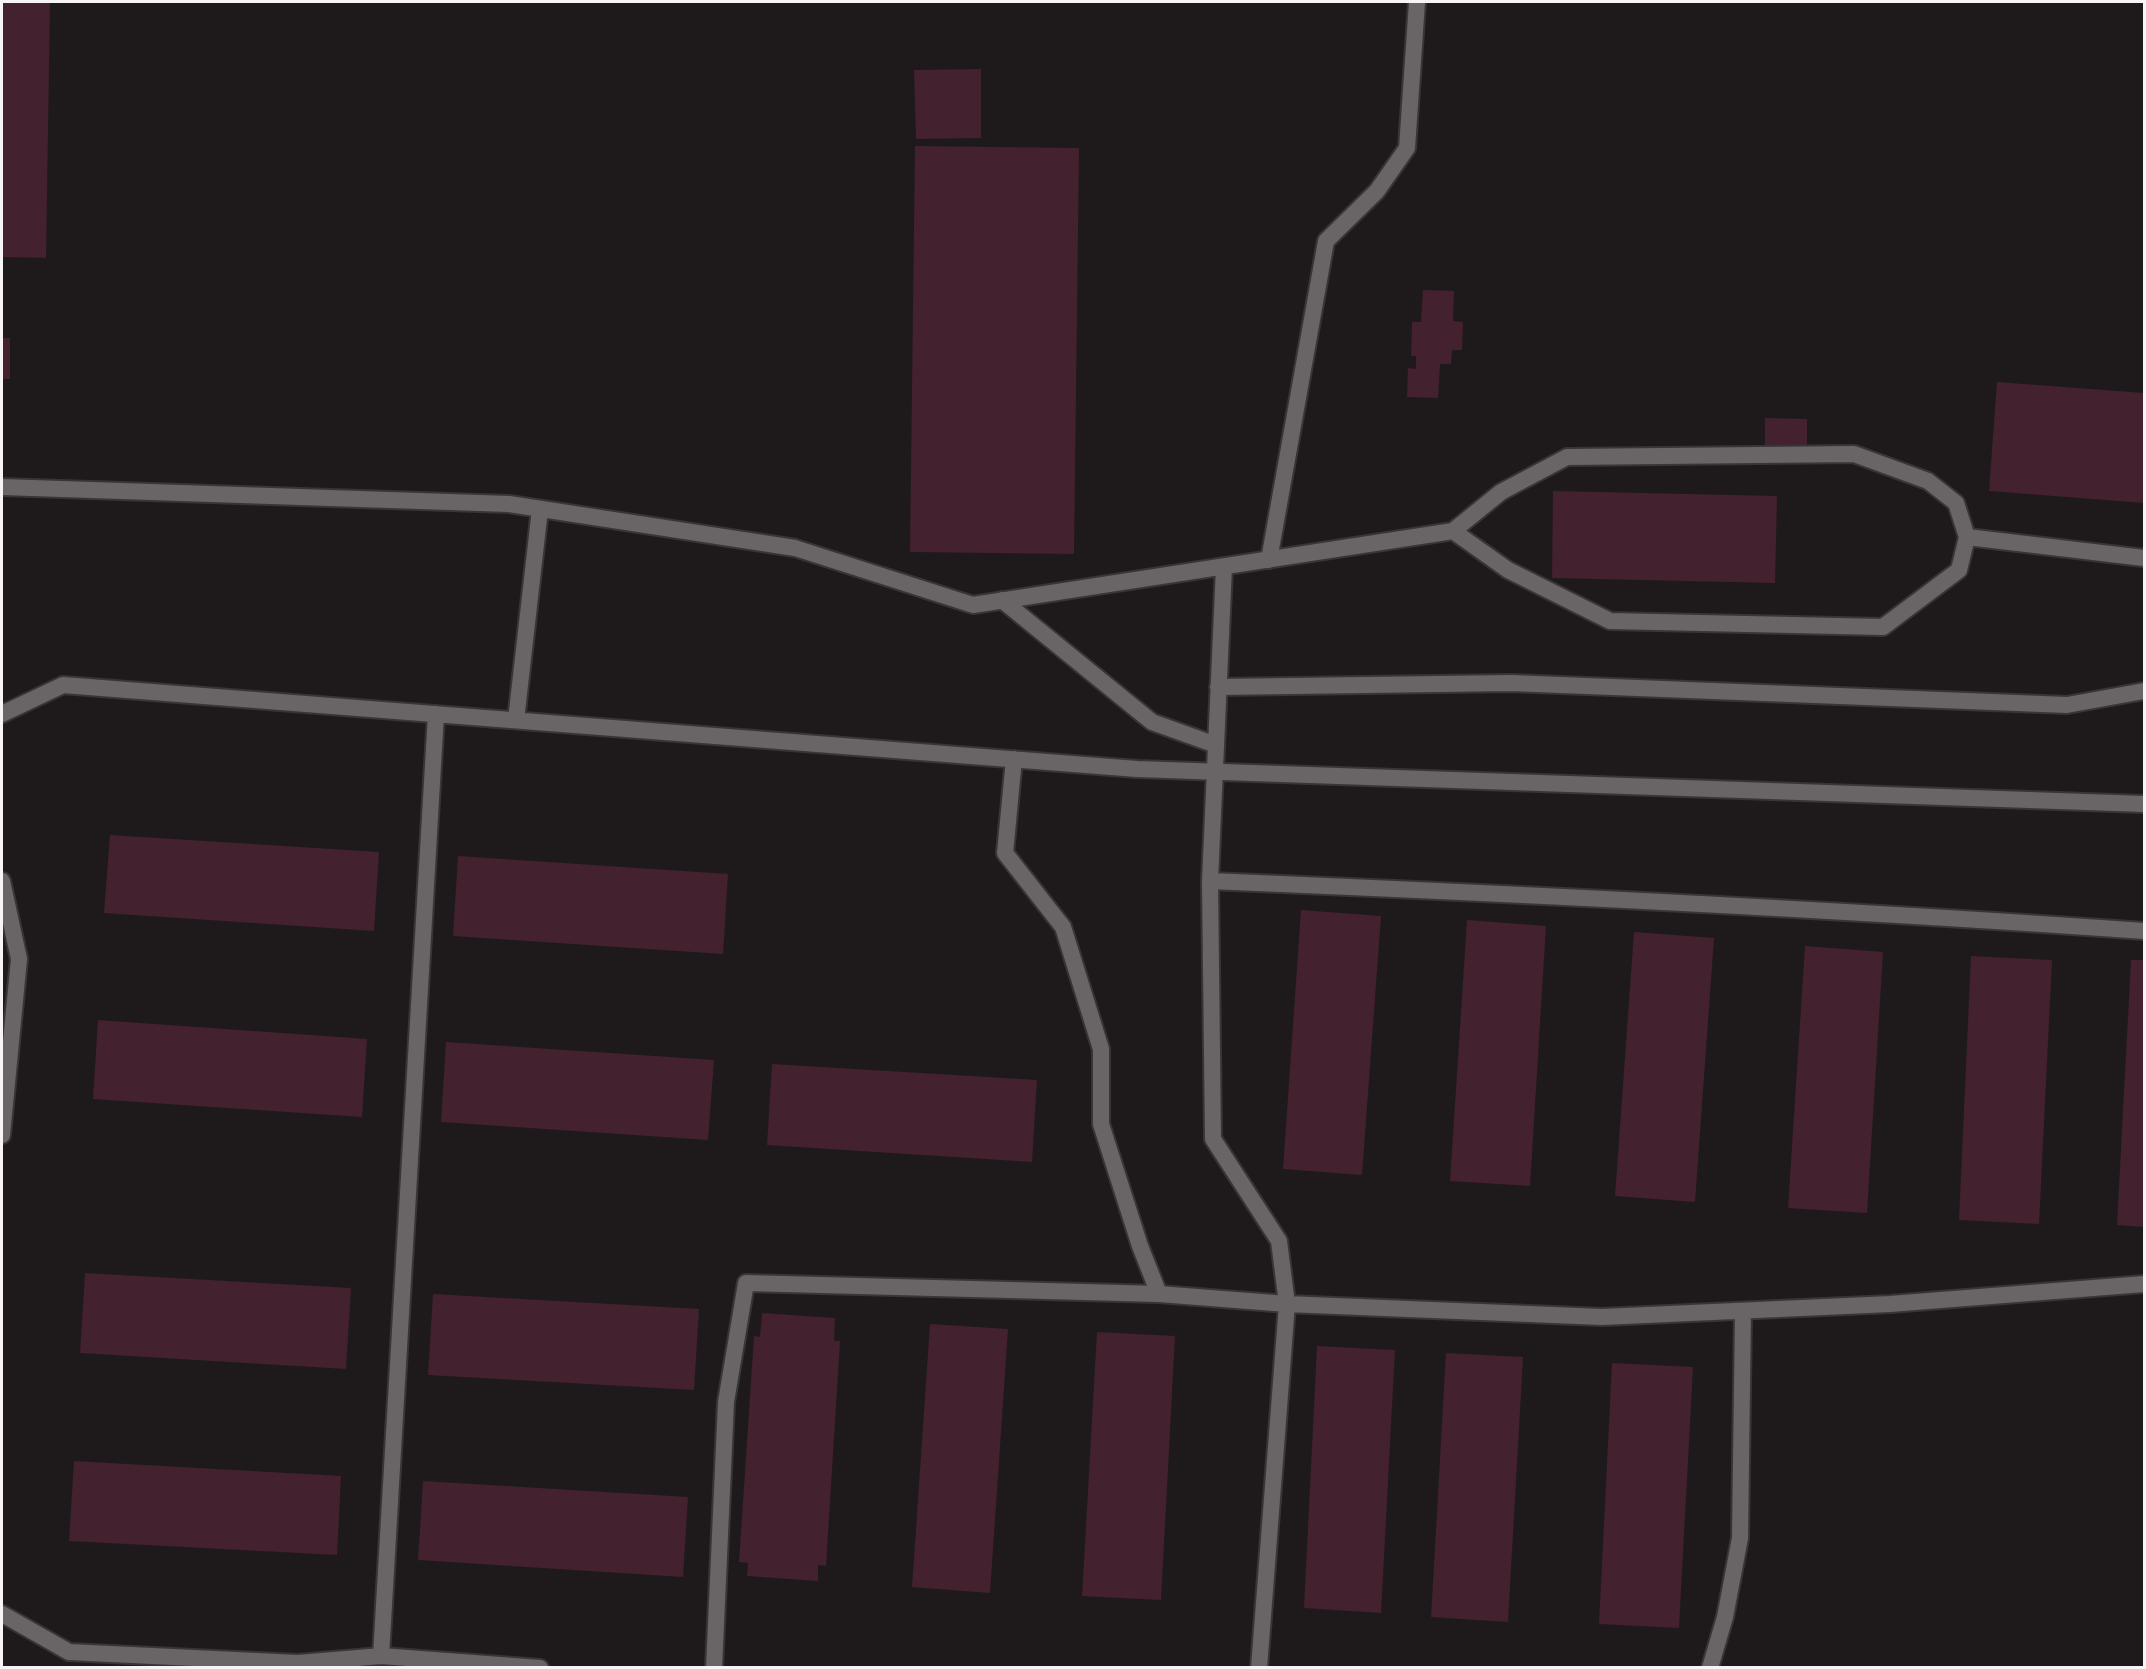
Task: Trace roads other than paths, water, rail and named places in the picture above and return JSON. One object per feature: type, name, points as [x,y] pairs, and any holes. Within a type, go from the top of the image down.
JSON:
[{"type":"lane","points":[[1269,560],[1326,241],[1377,191],[1407,148],[1417,2]]},
{"type":"lane","points":[[2,487],[509,504],[795,548],[973,605],[1453,531],[1501,492],[1567,457],[1854,454],[1928,481],[1956,503],[1967,537],[1959,570],[1883,627],[1610,621],[1508,570],[1453,531]]},
{"type":"lane","points":[[516,720],[540,509]]},
{"type":"lane","points":[[1967,537],[2145,558]]},
{"type":"lane","points":[[1224,567],[1210,881],[1213,1139],[1279,1241],[1287,1304],[1259,1668]]},
{"type":"lane","points":[[1002,600],[1152,722],[1216,745]]},
{"type":"lane","points":[[1218,687],[1511,683],[2067,705],[2145,691]]},
{"type":"lane","points":[[2,714],[63,685],[1137,769],[2145,804]]},
{"type":"lane","points":[[381,1656],[436,714]]},
{"type":"lane","points":[[1014,759],[1005,854],[1063,927],[1101,1049],[1101,1124],[1140,1246],[1160,1294]]},
{"type":"lane","points":[[2,881],[19,958],[2,1135]]},
{"type":"lane","points":[[1210,881],[1532,894],[1940,916],[2145,930]]},
{"type":"lane","points":[[714,1668],[726,1402],[746,1283],[1160,1294],[1287,1304],[1602,1317],[1890,1304],[2145,1284]]},
{"type":"lane","points":[[1710,1668],[1725,1617],[1740,1538],[1743,1311]]},
{"type":"lane","points":[[2,1614],[69,1652],[298,1663],[381,1656],[540,1668]]}]
